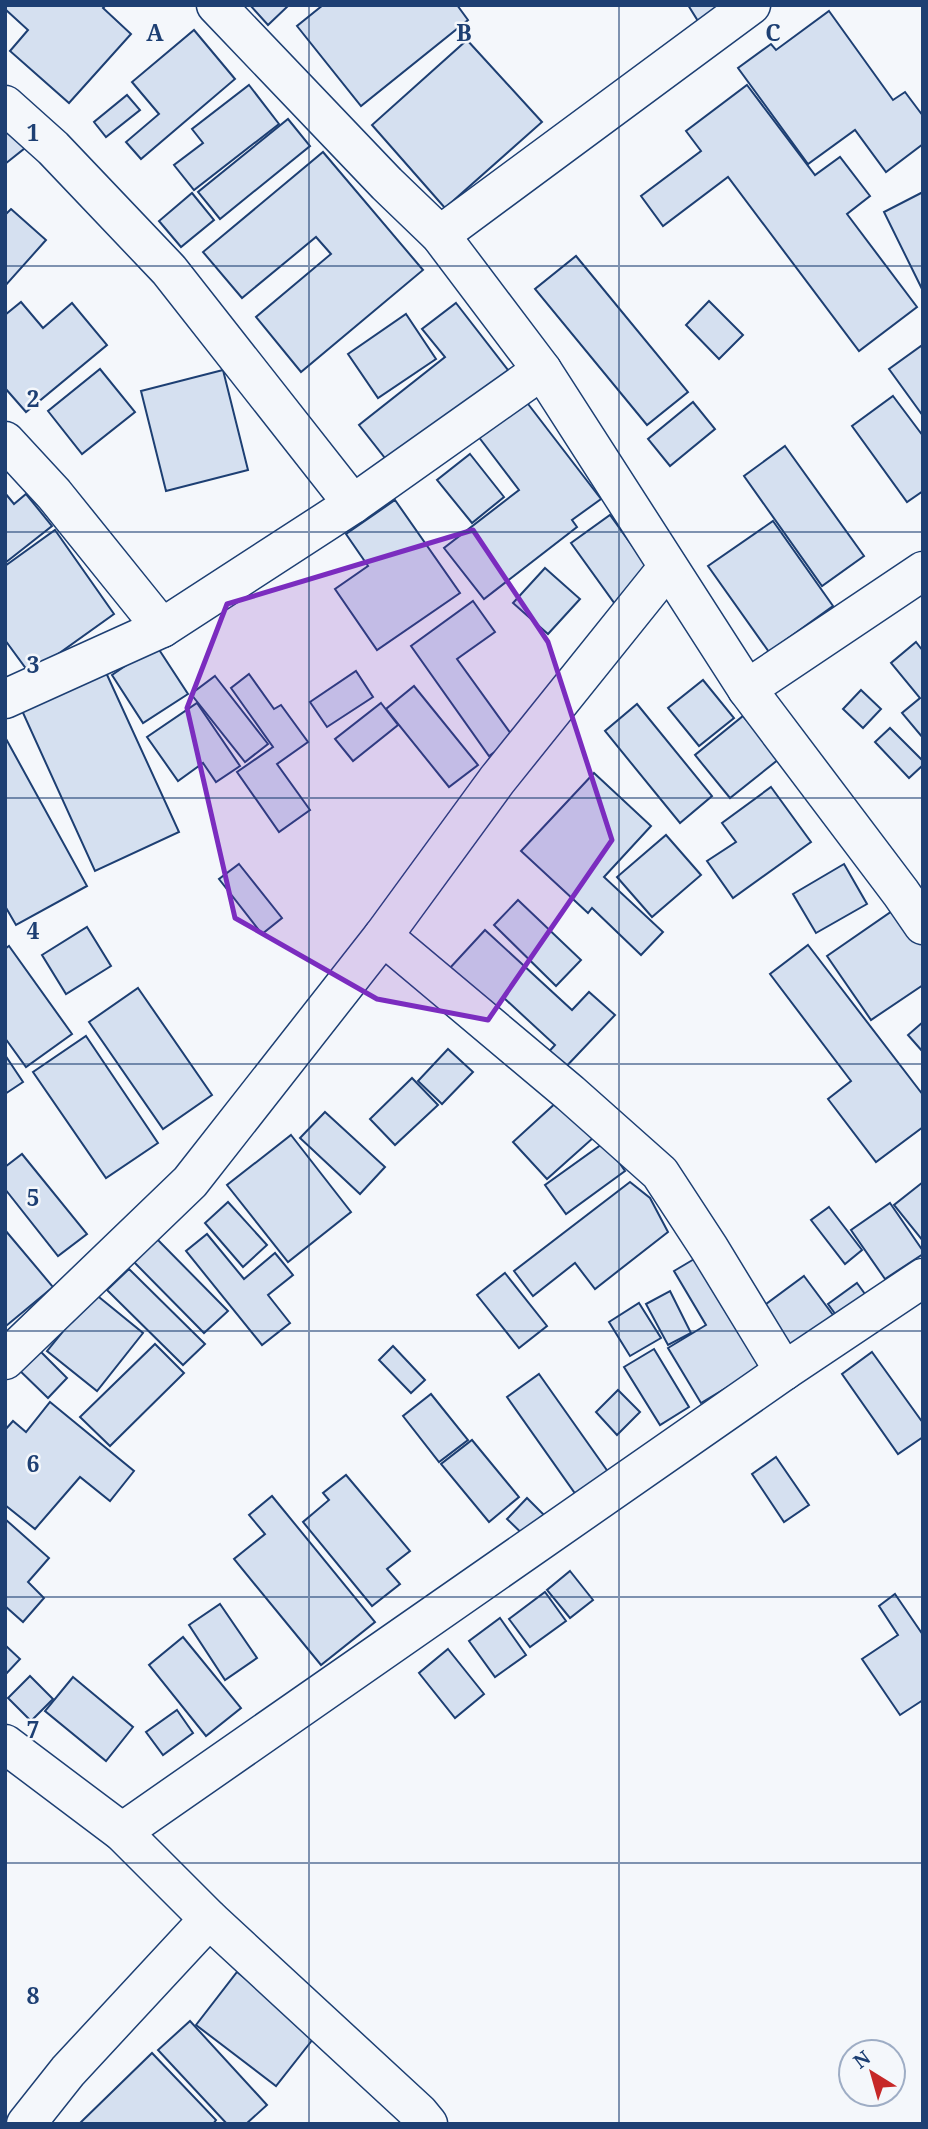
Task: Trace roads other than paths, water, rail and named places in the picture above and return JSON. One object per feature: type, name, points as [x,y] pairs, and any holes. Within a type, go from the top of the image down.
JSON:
[{"type":"street","points":[[216,5],[387,184],[440,235],[542,370],[747,689],[912,885],[923,925]]},
{"type":"street","points":[[440,235],[751,5]]},
{"type":"street","points":[[5,105],[53,148],[169,270],[353,504]]},
{"type":"street","points":[[5,699],[162,628],[353,504],[542,370]]},
{"type":"street","points":[[5,440],[54,494],[162,628]]},
{"type":"street","points":[[5,1360],[190,1182],[383,936],[497,780],[668,567]]},
{"type":"street","points":[[747,689],[923,571]]},
{"type":"street","points":[[383,936],[570,1093],[660,1173],[784,1371]]},
{"type":"street","points":[[122,1832],[784,1371],[923,1278]]},
{"type":"street","points":[[5,1744],[122,1832],[209,1919],[428,2124]]},
{"type":"street","points":[[26,2124],[68,2071],[209,1919]]}]
